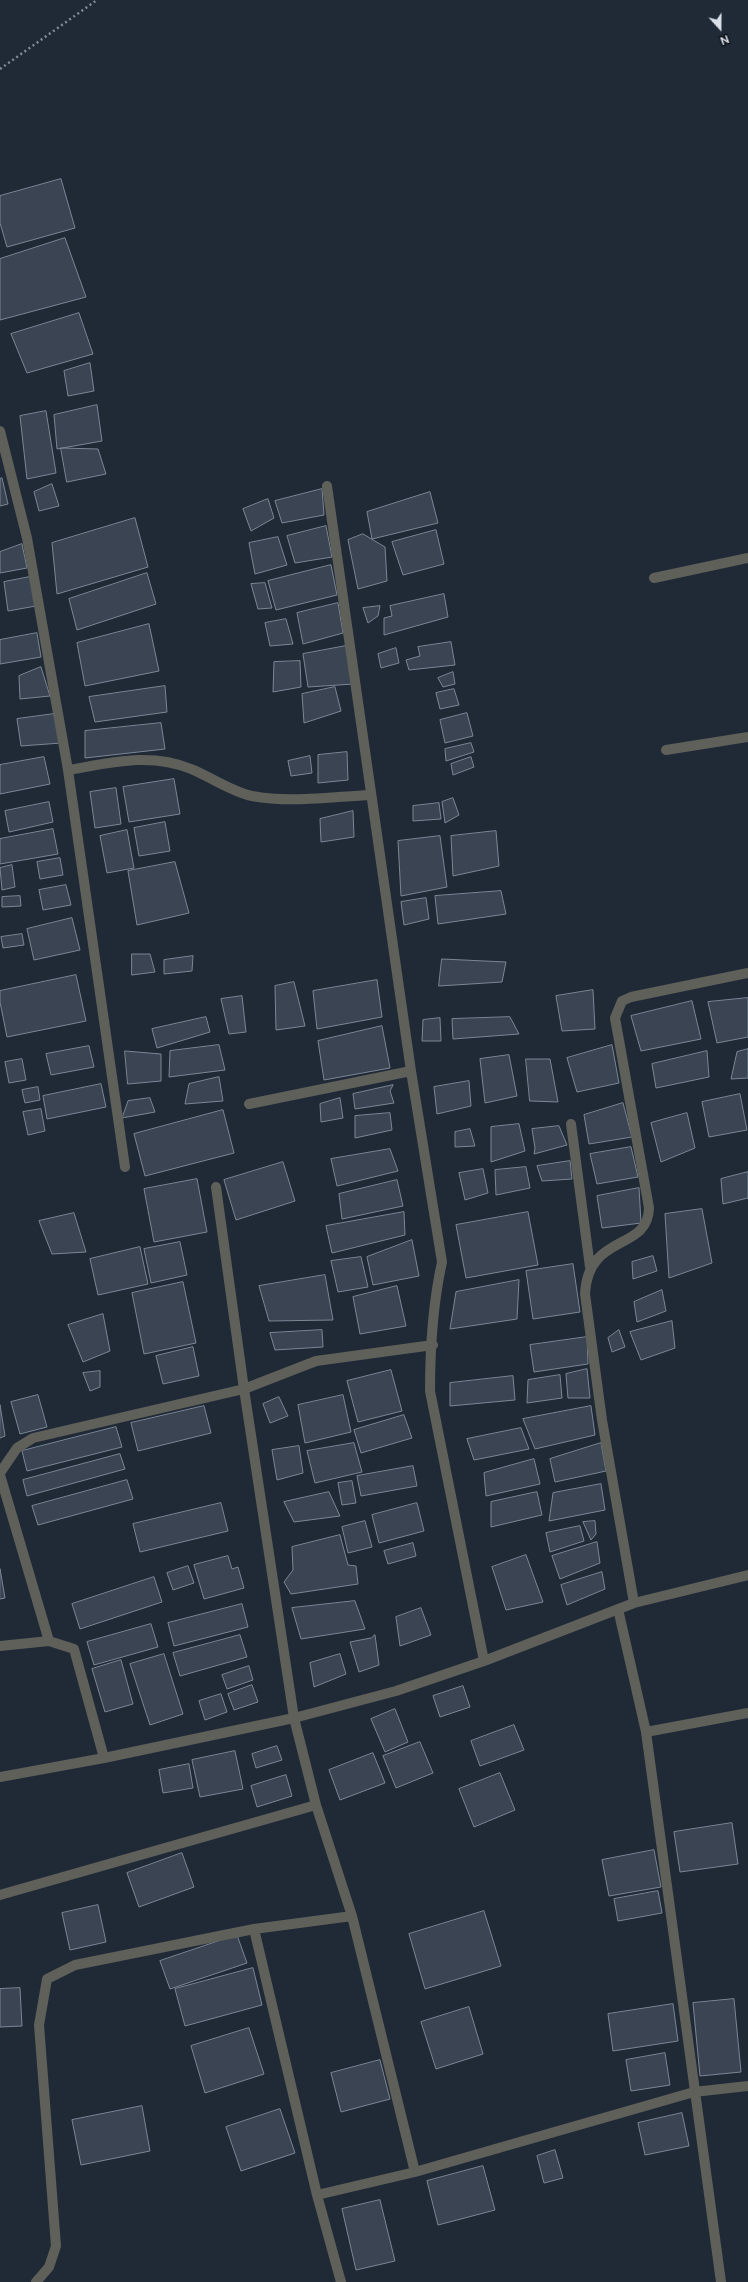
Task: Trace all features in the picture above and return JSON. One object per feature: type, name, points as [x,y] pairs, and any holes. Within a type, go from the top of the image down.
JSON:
[{"type":"street","points":[[0,431],[27,538],[68,770],[125,1167]]},
{"type":"street","points":[[327,486],[410,1071],[442,1262],[437,1286],[433,1345],[430,1360],[430,1391],[484,1661]]},
{"type":"street","points":[[654,578],[748,558]]},
{"type":"street","points":[[666,750],[748,737]]},
{"type":"street","points":[[68,770],[136,758],[158,759],[175,762],[255,796],[287,799],[370,795]]},
{"type":"street","points":[[590,1267],[601,1254],[611,1247],[635,1236],[644,1227],[649,1218],[649,1208],[615,1018],[618,1008],[622,1001],[631,997],[748,973]]},
{"type":"street","points":[[249,1104],[410,1071]]},
{"type":"street","points":[[571,1124],[590,1267],[586,1282],[585,1294],[593,1357],[602,1420],[634,1603]]},
{"type":"street","points":[[216,1187],[244,1389],[294,1718],[316,1805],[352,1916],[415,2172]]},
{"type":"street","points":[[49,1641],[0,1474],[17,1448],[33,1438],[244,1389],[316,1361],[433,1345]]},
{"type":"street","points":[[0,1777],[104,1758],[294,1718],[396,1691],[484,1661],[634,1603],[748,1575]]},
{"type":"street","points":[[618,1609],[646,1732],[721,2282]]},
{"type":"street","points":[[0,1646],[49,1641],[74,1649],[104,1758]]},
{"type":"street","points":[[646,1732],[748,1713]]},
{"type":"street","points":[[0,1895],[316,1805]]},
{"type":"street","points":[[36,2282],[49,2268],[56,2246],[39,2025],[46,1979],[75,1965],[254,1929],[352,1916]]},
{"type":"street","points":[[254,1929],[317,2195],[341,2282]]},
{"type":"street","points":[[317,2195],[415,2172],[694,2092],[748,2086]]},
{"type":"path","points":[[0,69],[97,0]]},
{"type":"building","points":[[61,179],[75,228],[7,247],[0,223],[0,196]]},
{"type":"building","points":[[65,238],[86,297],[0,320],[0,259]]},
{"type":"building","points":[[79,313],[93,354],[27,373],[11,334]]},
{"type":"building","points":[[90,363],[94,391],[68,396],[64,371]]},
{"type":"building","points":[[97,405],[102,441],[57,449],[54,415]]},
{"type":"building","points":[[46,411],[56,473],[27,479],[20,416]]},
{"type":"building","points":[[61,448],[98,449],[106,474],[67,482]]},
{"type":"building","points":[[2,478],[8,504],[0,506],[0,479]]},
{"type":"building","points":[[52,484],[59,506],[39,511],[34,492]]},
{"type":"building","points":[[322,489],[324,515],[282,523],[275,501]]},
{"type":"building","points":[[430,492],[438,523],[372,539],[367,512]]},
{"type":"building","points":[[268,499],[274,518],[251,531],[243,509]]},
{"type":"building","points":[[135,518],[148,567],[57,594],[52,543]]},
{"type":"building","points":[[326,526],[332,557],[295,563],[287,536]]},
{"type":"building","points":[[436,530],[444,564],[403,575],[392,542]]},
{"type":"building","points":[[363,534],[385,547],[387,581],[358,589],[348,540]]},
{"type":"building","points":[[278,537],[287,565],[255,574],[249,543]]},
{"type":"building","points":[[22,544],[27,568],[0,573],[0,552]]},
{"type":"building","points":[[331,565],[337,595],[276,610],[268,581]]},
{"type":"building","points":[[147,573],[156,604],[77,630],[69,599]]},
{"type":"building","points":[[30,577],[36,606],[8,611],[4,582]]},
{"type":"building","points":[[265,583],[272,608],[258,609],[251,584]]},
{"type":"building","points":[[444,594],[448,617],[384,635],[384,618],[392,616],[390,606]]},
{"type":"building","points":[[338,603],[343,633],[303,644],[297,613]]},
{"type":"building","points":[[380,606],[378,616],[368,623],[363,608]]},
{"type":"building","points":[[286,619],[293,644],[270,646],[265,623]]},
{"type":"building","points":[[149,624],[159,671],[85,686],[77,643]]},
{"type":"building","points":[[37,633],[41,657],[0,664],[0,640]]},
{"type":"building","points":[[451,642],[455,665],[409,670],[406,660],[420,656],[418,647]]},
{"type":"building","points":[[346,646],[354,684],[308,687],[303,654]]},
{"type":"building","points":[[396,648],[399,663],[381,668],[378,654]]},
{"type":"building","points":[[300,661],[301,687],[273,692],[274,662]]},
{"type":"building","points":[[41,667],[50,696],[20,699],[19,676]]},
{"type":"building","points":[[453,672],[455,684],[443,687],[438,678]]},
{"type":"building","points":[[165,686],[167,712],[95,722],[89,697]]},
{"type":"building","points":[[335,687],[341,711],[304,723],[302,694]]},
{"type":"building","points":[[454,689],[459,705],[440,709],[436,693]]},
{"type":"building","points":[[467,713],[473,736],[445,743],[440,720]]},
{"type":"building","points":[[54,714],[61,743],[21,746],[17,719]]},
{"type":"building","points":[[161,723],[165,749],[85,758],[85,731]]},
{"type":"building","points":[[471,743],[474,752],[446,761],[445,749]]},
{"type":"building","points":[[347,752],[348,780],[318,783],[318,755]]},
{"type":"building","points":[[310,756],[312,773],[291,776],[288,761]]},
{"type":"building","points":[[44,757],[50,784],[0,794],[0,765]]},
{"type":"building","points":[[471,757],[474,767],[453,775],[451,764]]},
{"type":"building","points":[[174,779],[180,814],[129,822],[123,787]]},
{"type":"building","points":[[116,788],[121,824],[95,828],[90,792]]},
{"type":"building","points":[[453,798],[459,815],[445,823],[442,802]]},
{"type":"building","points":[[49,802],[53,822],[9,832],[5,811]]},
{"type":"building","points":[[439,803],[441,819],[413,821],[413,806]]},
{"type":"building","points":[[353,811],[354,837],[321,842],[320,819]]},
{"type":"building","points":[[165,822],[170,851],[139,856],[134,828]]},
{"type":"building","points":[[53,829],[58,854],[0,864],[0,839]]},
{"type":"building","points":[[127,830],[134,868],[107,873],[100,836]]},
{"type":"building","points":[[496,831],[499,866],[453,876],[451,836]]},
{"type":"building","points":[[440,836],[447,887],[401,896],[398,841]]},
{"type":"building","points":[[60,858],[63,875],[40,879],[37,862]]},
{"type":"building","points":[[175,862],[189,913],[137,925],[128,871]]},
{"type":"building","points":[[12,865],[15,887],[2,890],[0,868]]},
{"type":"building","points":[[66,885],[71,905],[43,910],[39,890]]},
{"type":"building","points":[[501,891],[506,914],[438,924],[435,896]]},
{"type":"building","points":[[20,896],[21,906],[2,907],[2,897]]},
{"type":"building","points":[[426,898],[429,919],[404,925],[401,902]]},
{"type":"building","points":[[72,918],[80,950],[34,960],[27,929]]},
{"type":"building","points":[[22,934],[24,945],[3,948],[1,937]]},
{"type":"building","points":[[132,954],[150,954],[155,972],[132,975]]},
{"type":"building","points":[[193,956],[192,971],[164,974],[164,960]]},
{"type":"building","points":[[442,959],[506,962],[502,982],[439,986]]},
{"type":"building","points":[[76,975],[86,1021],[7,1037],[0,1002],[0,991]]},
{"type":"building","points":[[377,980],[382,1017],[317,1029],[313,991]]},
{"type":"building","points":[[294,982],[305,1026],[276,1030],[275,986]]},
{"type":"building","points":[[593,990],[595,1029],[562,1031],[556,996]]},
{"type":"building","points":[[242,996],[246,1032],[229,1034],[221,999]]},
{"type":"building","points":[[748,998],[748,1037],[717,1043],[708,1002]]},
{"type":"building","points":[[692,1001],[701,1039],[641,1051],[631,1016]]},
{"type":"building","points":[[206,1017],[210,1032],[157,1048],[152,1029]]},
{"type":"building","points":[[510,1017],[519,1034],[453,1039],[452,1019]]},
{"type":"building","points":[[440,1018],[441,1041],[422,1041],[423,1020]]},
{"type":"building","points":[[382,1026],[390,1068],[324,1080],[318,1041]]},
{"type":"building","points":[[219,1045],[225,1070],[169,1077],[170,1051]]},
{"type":"building","points":[[612,1045],[619,1083],[577,1092],[567,1058]]},
{"type":"building","points":[[89,1046],[94,1067],[51,1075],[46,1054]]},
{"type":"building","points":[[748,1049],[748,1078],[731,1079],[737,1052]]},
{"type":"building","points":[[125,1051],[161,1054],[161,1081],[128,1084]]},
{"type":"building","points":[[707,1051],[709,1077],[656,1088],[652,1064]]},
{"type":"building","points":[[509,1055],[517,1096],[485,1103],[480,1059]]},
{"type":"building","points":[[22,1059],[26,1080],[9,1083],[5,1062]]},
{"type":"building","points":[[526,1059],[550,1059],[558,1102],[530,1101]]},
{"type":"building","points":[[219,1077],[223,1101],[185,1104],[189,1084]]},
{"type":"building","points":[[469,1081],[471,1106],[437,1114],[434,1087]]},
{"type":"building","points":[[101,1084],[106,1107],[47,1119],[43,1096]]},
{"type":"building","points":[[393,1085],[390,1091],[394,1103],[355,1109],[353,1094]]},
{"type":"building","points":[[38,1087],[40,1100],[25,1103],[22,1090]]},
{"type":"building","points":[[740,1094],[747,1130],[709,1137],[702,1102]]},
{"type":"building","points":[[150,1098],[155,1112],[122,1118],[128,1101]]},
{"type":"building","points":[[340,1098],[343,1118],[321,1122],[320,1104]]},
{"type":"building","points":[[623,1103],[632,1137],[589,1144],[584,1115]]},
{"type":"building","points":[[41,1109],[45,1131],[28,1135],[23,1112]]},
{"type":"building","points":[[223,1110],[234,1153],[145,1176],[134,1134]]},
{"type":"building","points":[[390,1113],[392,1130],[355,1138],[355,1116]]},
{"type":"building","points":[[687,1113],[695,1148],[661,1162],[651,1123]]},
{"type":"building","points":[[519,1124],[525,1151],[491,1162],[491,1127]]},
{"type":"building","points":[[559,1126],[567,1145],[534,1154],[535,1148],[532,1129]]},
{"type":"building","points":[[470,1129],[475,1146],[455,1147],[455,1132]]},
{"type":"building","points":[[631,1147],[638,1177],[597,1184],[590,1154]]},
{"type":"building","points":[[390,1149],[398,1171],[337,1186],[331,1159]]},
{"type":"building","points":[[570,1161],[572,1179],[542,1181],[537,1166]]},
{"type":"building","points":[[283,1162],[295,1201],[236,1220],[224,1180]]},
{"type":"building","points":[[526,1167],[530,1188],[496,1195],[495,1170]]},
{"type":"building","points":[[483,1169],[488,1193],[465,1200],[459,1173]]},
{"type":"building","points":[[748,1172],[748,1198],[723,1204],[721,1179]]},
{"type":"building","points":[[197,1179],[207,1232],[154,1242],[144,1189]]},
{"type":"building","points":[[397,1180],[403,1206],[342,1219],[339,1194]]},
{"type":"building","points":[[639,1188],[641,1223],[602,1228],[597,1196]]},
{"type":"building","points":[[702,1209],[712,1263],[669,1278],[665,1214]]},
{"type":"building","points":[[404,1212],[405,1235],[332,1253],[326,1226]]},
{"type":"building","points":[[528,1212],[538,1265],[466,1278],[456,1225]]},
{"type":"building","points":[[74,1213],[86,1252],[52,1254],[39,1221]]},
{"type":"building","points":[[412,1240],[419,1276],[373,1285],[367,1257]]},
{"type":"building","points":[[180,1242],[187,1275],[151,1283],[144,1249]]},
{"type":"building","points":[[140,1247],[148,1284],[98,1295],[90,1259]]},
{"type":"building","points":[[653,1256],[657,1271],[633,1279],[632,1262]]},
{"type":"building","points":[[361,1257],[368,1287],[338,1292],[331,1261]]},
{"type":"building","points":[[573,1264],[580,1312],[533,1319],[526,1271]]},
{"type":"building","points":[[325,1275],[333,1320],[269,1321],[259,1286]]},
{"type":"building","points":[[519,1280],[517,1319],[450,1329],[456,1292]]},
{"type":"building","points":[[183,1282],[196,1343],[144,1354],[132,1293]]},
{"type":"building","points":[[397,1286],[406,1326],[360,1334],[353,1297]]},
{"type":"building","points":[[662,1290],[666,1311],[637,1322],[634,1302]]},
{"type":"building","points":[[103,1314],[110,1351],[83,1362],[68,1325]]},
{"type":"building","points":[[672,1321],[675,1348],[641,1360],[630,1332]]},
{"type":"building","points":[[322,1330],[323,1347],[275,1350],[270,1333]]},
{"type":"building","points":[[619,1330],[625,1347],[612,1352],[608,1338]]},
{"type":"building","points":[[587,1337],[588,1364],[534,1372],[530,1345]]},
{"type":"building","points":[[193,1347],[199,1376],[163,1384],[156,1356]]},
{"type":"building","points":[[587,1369],[590,1398],[568,1398],[566,1374]]},
{"type":"building","points":[[391,1370],[402,1411],[358,1422],[347,1381]]},
{"type":"building","points":[[100,1371],[100,1387],[90,1391],[83,1373]]},
{"type":"building","points":[[560,1375],[562,1398],[527,1403],[528,1380]]},
{"type":"building","points":[[513,1376],[515,1400],[450,1406],[450,1383]]},
{"type":"building","points":[[38,1395],[47,1427],[20,1434],[11,1402]]},
{"type":"building","points":[[343,1395],[351,1432],[305,1443],[298,1405]]},
{"type":"building","points":[[279,1397],[288,1416],[270,1423],[263,1404]]},
{"type":"building","points":[[0,1405],[5,1436],[0,1438]]},
{"type":"building","points":[[204,1406],[211,1433],[138,1451],[131,1423]]},
{"type":"building","points":[[591,1406],[595,1435],[535,1449],[523,1419]]},
{"type":"building","points":[[404,1415],[412,1438],[361,1453],[354,1430]]},
{"type":"building","points":[[116,1427],[122,1447],[27,1471],[22,1451]]},
{"type":"building","points":[[521,1428],[529,1449],[474,1460],[467,1439]]},
{"type":"building","points":[[354,1443],[362,1472],[315,1483],[307,1451]]},
{"type":"building","points":[[601,1443],[606,1471],[555,1482],[550,1459]]},
{"type":"building","points":[[299,1446],[303,1473],[277,1480],[272,1450]]},
{"type":"building","points":[[120,1454],[125,1469],[27,1496],[23,1480]]},
{"type":"building","points":[[534,1459],[540,1484],[486,1496],[484,1473]]},
{"type":"building","points":[[413,1466],[417,1486],[361,1496],[357,1476]]},
{"type":"building","points":[[127,1480],[133,1499],[38,1525],[32,1506]]},
{"type":"building","points":[[352,1481],[356,1503],[342,1505],[338,1483]]},
{"type":"building","points":[[601,1484],[605,1510],[549,1521],[553,1493]]},
{"type":"building","points":[[329,1492],[340,1516],[294,1522],[284,1502]]},
{"type":"building","points":[[537,1492],[542,1515],[491,1527],[491,1502]]},
{"type":"building","points":[[221,1503],[228,1531],[140,1552],[133,1524]]},
{"type":"building","points":[[417,1503],[424,1531],[379,1543],[372,1515]]},
{"type":"building","points":[[365,1521],[372,1547],[348,1553],[342,1527]]},
{"type":"building","points":[[595,1521],[596,1534],[591,1540],[583,1522]]},
{"type":"building","points":[[580,1526],[584,1541],[550,1552],[546,1533]]},
{"type":"building","points":[[340,1535],[348,1565],[356,1566],[358,1584],[291,1594],[284,1582],[293,1570],[292,1547]]},
{"type":"building","points":[[597,1542],[600,1563],[560,1579],[552,1556]]},
{"type":"building","points":[[413,1543],[416,1556],[388,1564],[384,1551]]},
{"type":"building","points":[[526,1555],[543,1602],[506,1610],[492,1567]]},
{"type":"building","points":[[228,1556],[232,1569],[238,1567],[244,1588],[204,1599],[194,1565]]},
{"type":"building","points":[[188,1566],[194,1583],[173,1590],[167,1573]]},
{"type":"building","points":[[0,1569],[5,1598],[0,1599]]},
{"type":"building","points":[[602,1572],[605,1589],[567,1605],[561,1585]]},
{"type":"building","points":[[154,1577],[162,1602],[80,1629],[72,1604]]},
{"type":"building","points":[[355,1601],[365,1629],[301,1639],[292,1608]]},
{"type":"building","points":[[242,1604],[248,1627],[174,1646],[168,1623]]},
{"type":"building","points":[[421,1608],[431,1635],[400,1646],[396,1617]]},
{"type":"building","points":[[151,1624],[158,1647],[94,1665],[87,1642]]},
{"type":"building","points":[[240,1635],[247,1657],[180,1676],[173,1653]]},
{"type":"building","points":[[375,1635],[379,1665],[359,1672],[350,1642],[371,1638]]},
{"type":"building","points":[[164,1654],[183,1714],[150,1725],[130,1664]]},
{"type":"building","points":[[340,1654],[346,1674],[314,1687],[310,1663]]},
{"type":"building","points":[[121,1660],[133,1704],[105,1712],[92,1669]]},
{"type":"building","points":[[249,1666],[253,1680],[227,1689],[222,1675]]},
{"type":"building","points":[[252,1685],[258,1702],[234,1710],[228,1694]]},
{"type":"building","points":[[463,1686],[470,1707],[440,1717],[433,1696]]},
{"type":"building","points":[[221,1694],[227,1712],[205,1720],[199,1701]]},
{"type":"building","points":[[395,1709],[408,1742],[385,1752],[371,1719]]},
{"type":"building","points":[[514,1725],[524,1750],[480,1766],[471,1741]]},
{"type":"building","points":[[420,1742],[433,1773],[396,1788],[383,1756]]},
{"type":"building","points":[[277,1746],[282,1760],[256,1768],[252,1754]]},
{"type":"building","points":[[235,1751],[243,1789],[200,1797],[192,1760]]},
{"type":"building","points":[[373,1753],[385,1783],[340,1800],[329,1770]]},
{"type":"building","points":[[189,1764],[193,1788],[163,1793],[159,1770]]},
{"type":"building","points":[[500,1773],[515,1810],[474,1827],[459,1789]]},
{"type":"building","points":[[286,1775],[292,1796],[257,1807],[251,1786]]},
{"type":"building","points":[[732,1823],[738,1864],[680,1872],[674,1832]]},
{"type":"building","points":[[654,1850],[661,1887],[609,1896],[602,1860]]},
{"type":"building","points":[[182,1853],[194,1887],[139,1907],[127,1873]]},
{"type":"building","points":[[658,1891],[662,1913],[618,1921],[614,1899]]},
{"type":"building","points":[[98,1905],[106,1942],[70,1950],[62,1913]]},
{"type":"building","points":[[484,1911],[501,1966],[425,1989],[409,1934]]},
{"type":"building","points":[[237,1935],[247,1963],[170,1989],[160,1961]]},
{"type":"building","points":[[253,1968],[262,2005],[185,2026],[175,1989]]},
{"type":"building","points":[[20,1988],[22,2026],[0,2027],[0,1989]]},
{"type":"building","points":[[734,1999],[741,2072],[700,2076],[693,2003]]},
{"type":"building","points":[[673,2004],[678,2041],[613,2051],[608,2014]]},
{"type":"building","points":[[469,2007],[483,2054],[436,2069],[421,2022]]},
{"type":"building","points":[[249,2028],[264,2074],[205,2093],[191,2046]]},
{"type":"building","points":[[665,2053],[670,2085],[631,2091],[626,2060]]},
{"type":"building","points":[[380,2060],[390,2099],[341,2112],[331,2073]]},
{"type":"building","points":[[142,2106],[150,2151],[81,2165],[72,2120]]},
{"type":"building","points":[[280,2109],[295,2153],[241,2171],[226,2127]]},
{"type":"building","points":[[682,2113],[689,2146],[645,2155],[638,2123]]},
{"type":"building","points":[[555,2150],[563,2178],[544,2183],[537,2156]]},
{"type":"building","points":[[483,2166],[495,2210],[438,2225],[427,2181]]},
{"type":"building","points":[[380,2200],[395,2261],[356,2270],[342,2209]]}]
